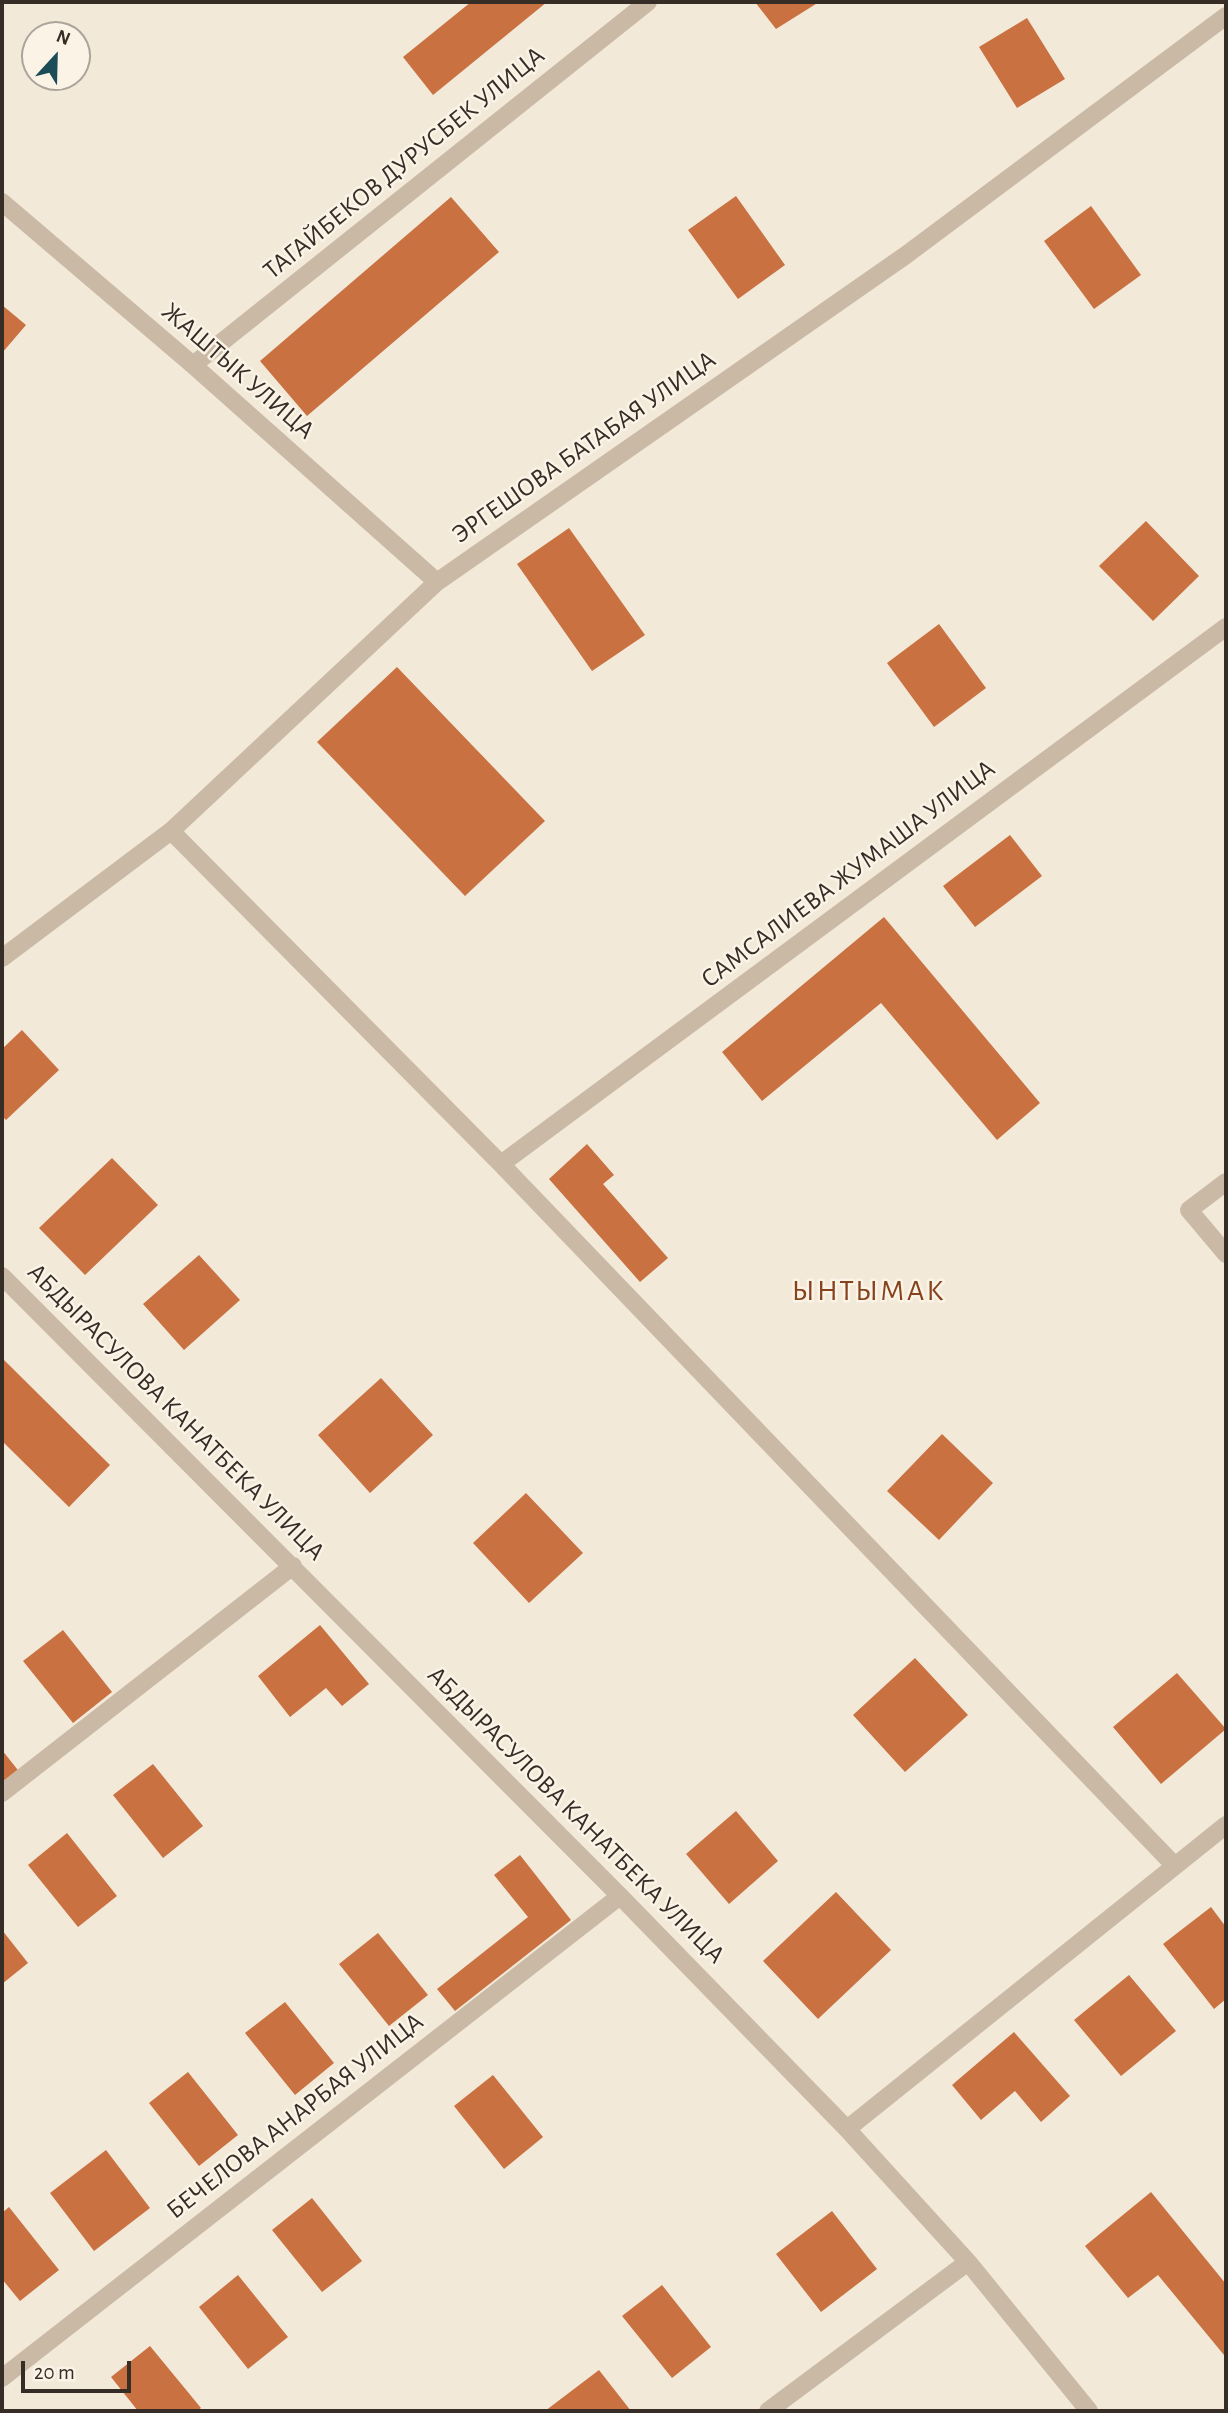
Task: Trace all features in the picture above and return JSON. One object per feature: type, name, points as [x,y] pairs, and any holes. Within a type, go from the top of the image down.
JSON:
[{"type":"street","name":"ТАГАЙБЕКОВ ДУРУСБЕК УЛИЦА","points":[[192,365],[648,2]]},
{"type":"street","name":"ЭРГЕШОВА БАТАБАЯ УЛИЦА","points":[[2,958],[171,831],[437,582],[906,255],[1226,16]]},
{"type":"street","name":"ЖАШТЫК УЛИЦА","points":[[2,202],[192,365],[437,582]]},
{"type":"street","name":"САМСАЛИЕВА ЖУМАША УЛИЦА","points":[[501,1164],[1226,627]]},
{"type":"street","points":[[171,831],[501,1164],[1175,1866]]},
{"type":"street","points":[[1226,1182],[1189,1210],[1226,1254]]},
{"type":"street","name":"АБДЫРАСУЛОВА КАНАТБЕКА УЛИЦА","points":[[2,1276],[620,1896],[847,2129],[968,2262],[1089,2411]]},
{"type":"street","points":[[2,1793],[293,1566]]},
{"type":"street","points":[[847,2129],[1226,1825]]},
{"type":"street","name":"БЕЧЕЛОВА АНАРБАЯ УЛИЦА","points":[[2,2378],[620,1896]]},
{"type":"street","points":[[768,2411],[968,2262]]},
{"type":"building","points":[[471,2],[547,2],[433,95],[403,57]]},
{"type":"building","points":[[755,2],[819,2],[776,29]]},
{"type":"building","points":[[1027,18],[1065,79],[1017,108],[979,47]]},
{"type":"building","points":[[736,196],[785,265],[738,299],[688,230]]},
{"type":"building","points":[[451,197],[499,252],[307,416],[260,361]]},
{"type":"building","points":[[1091,206],[1141,275],[1094,309],[1044,241]]},
{"type":"building","points":[[2,305],[26,325],[2,353]]},
{"type":"building","points":[[1146,521],[1199,576],[1153,621],[1099,566]]},
{"type":"building","points":[[569,528],[645,635],[592,671],[517,564]]},
{"type":"building","points":[[939,624],[986,688],[934,727],[887,663]]},
{"type":"building","points":[[397,667],[545,821],[465,896],[317,742]]},
{"type":"building","points":[[1010,835],[1042,876],[975,927],[943,886]]},
{"type":"building","points":[[884,917],[1040,1103],[997,1140],[881,1003],[762,1101],[722,1052]]},
{"type":"building","points":[[22,1030],[59,1070],[6,1120],[2,1116],[2,1049]]},
{"type":"building","points":[[587,1144],[614,1175],[603,1184],[668,1258],[640,1282],[549,1179]]},
{"type":"building","points":[[112,1158],[158,1205],[85,1275],[39,1228]]},
{"type":"building","points":[[199,1255],[240,1300],[184,1350],[143,1304]]},
{"type":"building","points":[[2,1358],[110,1465],[69,1507],[2,1441]]},
{"type":"building","points":[[381,1378],[433,1435],[370,1493],[318,1435]]},
{"type":"building","points":[[942,1434],[993,1483],[939,1540],[887,1491]]},
{"type":"building","points":[[526,1493],[583,1553],[529,1603],[473,1543]]},
{"type":"building","points":[[320,1625],[369,1684],[342,1706],[326,1688],[290,1717],[258,1676]]},
{"type":"building","points":[[63,1630],[112,1692],[73,1723],[23,1661]]},
{"type":"building","points":[[915,1658],[968,1715],[905,1772],[853,1715]]},
{"type":"building","points":[[1177,1673],[1226,1729],[1161,1784],[1113,1727]]},
{"type":"building","points":[[2,1750],[21,1774],[2,1789]]},
{"type":"building","points":[[153,1764],[203,1826],[163,1858],[113,1795]]},
{"type":"building","points":[[736,1811],[778,1861],[729,1904],[686,1854]]},
{"type":"building","points":[[67,1833],[117,1896],[78,1927],[28,1865]]},
{"type":"building","points":[[520,1855],[571,1920],[455,2011],[437,1989],[528,1917],[494,1875]]},
{"type":"building","points":[[836,1892],[891,1950],[818,2019],[763,1961]]},
{"type":"building","points":[[1211,1907],[1226,1927],[1226,1999],[1214,2009],[1163,1944]]},
{"type":"building","points":[[2,1930],[28,1963],[2,1984]]},
{"type":"building","points":[[378,1933],[428,1995],[389,2026],[339,1964]]},
{"type":"building","points":[[1129,1975],[1176,2031],[1121,2076],[1074,2020]]},
{"type":"building","points":[[285,2002],[334,2063],[295,2095],[245,2033]]},
{"type":"building","points":[[1014,2032],[1070,2096],[1041,2122],[1015,2091],[981,2120],[952,2085]]},
{"type":"building","points":[[188,2072],[238,2135],[199,2166],[149,2103]]},
{"type":"building","points":[[493,2075],[543,2137],[504,2169],[454,2106]]},
{"type":"building","points":[[106,2150],[150,2208],[94,2251],[50,2193]]},
{"type":"building","points":[[1151,2192],[1226,2284],[1224,2355],[1158,2275],[1128,2298],[1085,2246]]},
{"type":"building","points":[[312,2198],[362,2261],[322,2292],[272,2230]]},
{"type":"building","points":[[9,2207],[59,2270],[20,2301],[2,2279],[2,2213]]},
{"type":"building","points":[[832,2211],[877,2269],[821,2312],[776,2254]]},
{"type":"building","points":[[238,2275],[288,2337],[248,2369],[199,2307]]},
{"type":"building","points":[[662,2285],[711,2347],[672,2378],[622,2316]]},
{"type":"building","points":[[150,2346],[201,2408],[197,2411],[138,2411],[111,2377]]},
{"type":"building","points":[[599,2370],[631,2411],[545,2411]]},
{"type":"district","name":"ЫНТЫМАК","points":[[869,1291]]}]
